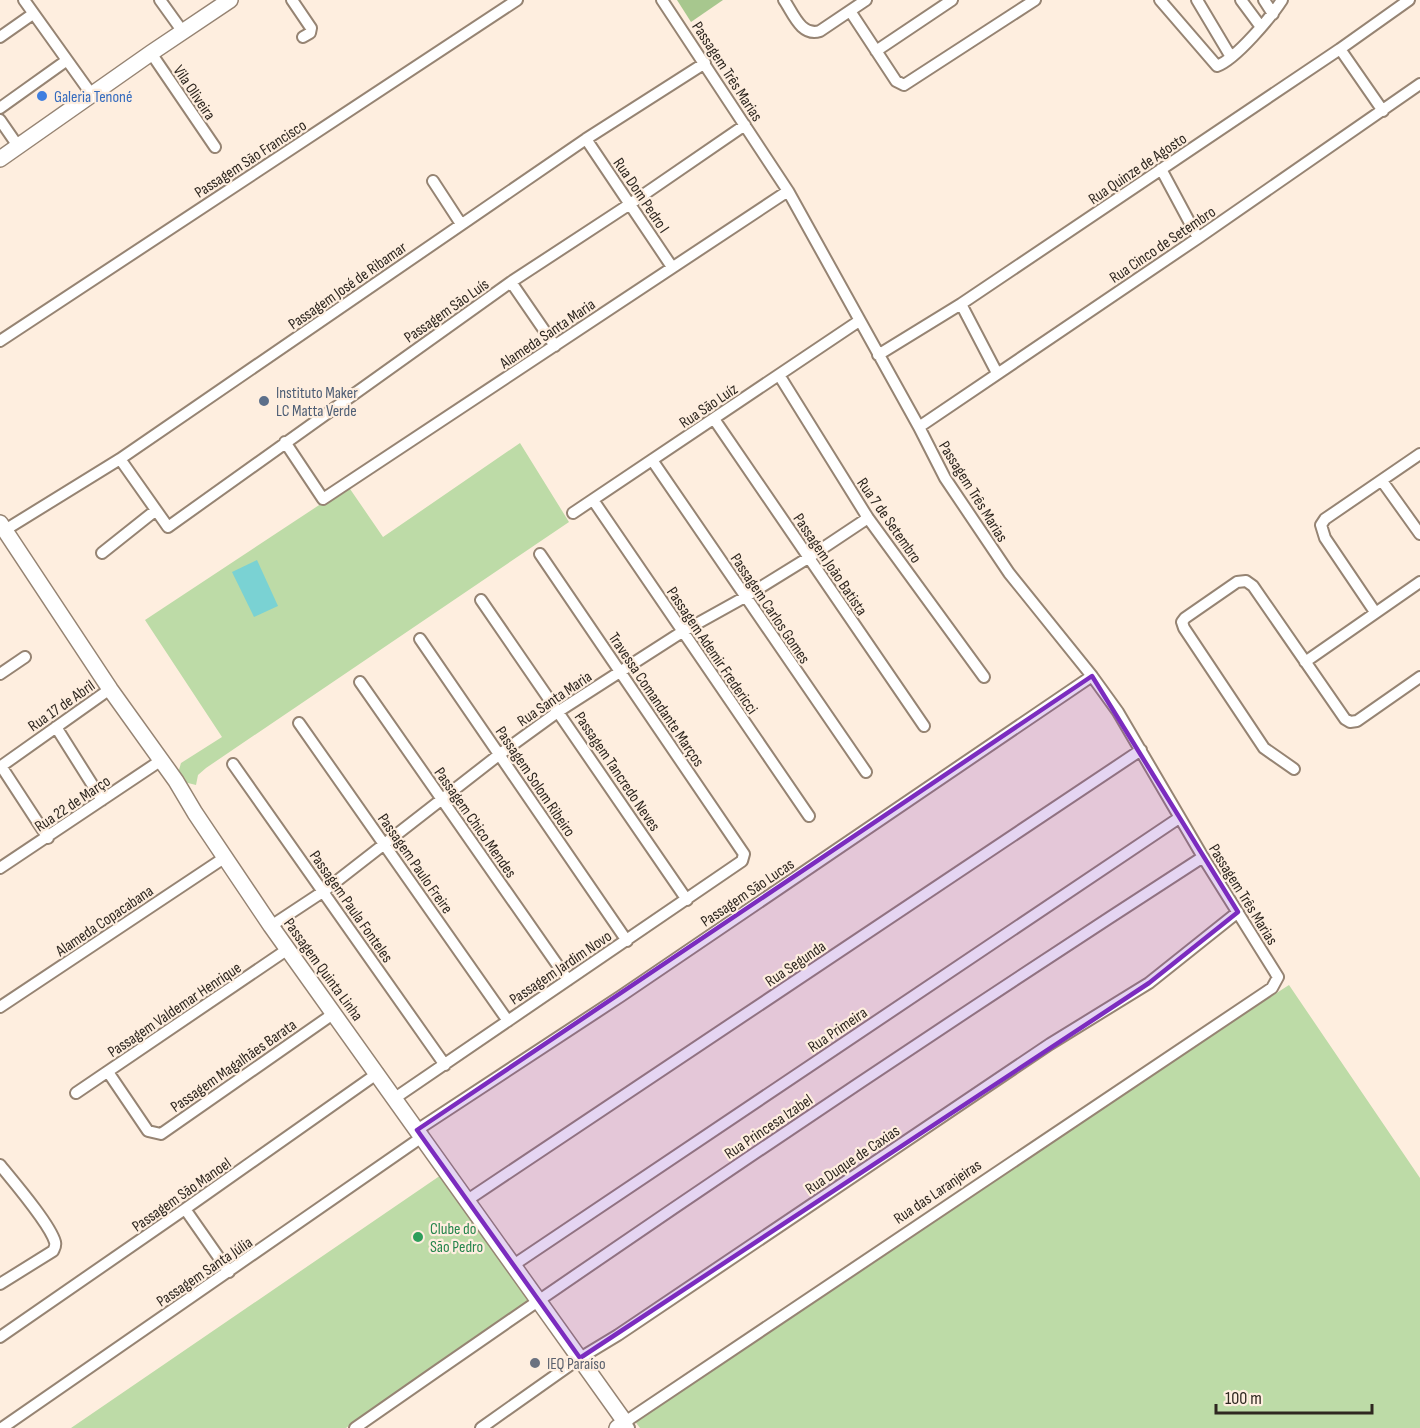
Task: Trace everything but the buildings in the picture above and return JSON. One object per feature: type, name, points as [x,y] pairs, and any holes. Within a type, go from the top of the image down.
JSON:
[{"type":"street","points":[[24,0],[92,96]]},
{"type":"street","points":[[160,0],[183,32]]},
{"type":"street","points":[[1,155],[18,147],[230,0]]},
{"type":"street","points":[[292,0],[311,28],[310,33],[303,37]]},
{"type":"street","name":"Passagem São Francisco","points":[[0,341],[517,0]]},
{"type":"street","name":"Passagem Três Marias","points":[[662,0],[788,191],[945,478],[1009,573],[1092,676],[1141,750],[1179,818],[1278,977],[1276,983]]},
{"type":"street","points":[[784,0],[802,27],[813,33],[866,0]]},
{"type":"street","points":[[876,51],[952,0]]},
{"type":"street","points":[[850,11],[896,81],[904,85],[1035,0]]},
{"type":"street","points":[[1160,0],[1213,64],[1220,66],[1261,27],[1282,0]]},
{"type":"street","points":[[1197,0],[1231,57]]},
{"type":"street","points":[[1240,0],[1261,27]]},
{"type":"street","points":[[1264,0],[1273,14]]},
{"type":"street","name":"Rua Quinze de Agosto","points":[[878,355],[961,304],[1340,49],[1409,0]]},
{"type":"street","points":[[0,37],[30,16]]},
{"type":"street","points":[[1340,49],[1383,111]]},
{"type":"street","name":"Vila Oliveira","points":[[151,53],[215,147]]},
{"type":"street","points":[[0,108],[63,63]]},
{"type":"street","name":"Passagem José de Ribamar","points":[[2,527],[120,459],[586,139],[705,63]]},
{"type":"street","name":"Rua Cinco de Setembro","points":[[919,427],[1420,84]]},
{"type":"street","points":[[0,120],[18,147]]},
{"type":"street","name":"Passagem São Luís","points":[[156,510],[168,527],[512,282],[745,125]]},
{"type":"street","name":"Rua Dom Pedro I","points":[[586,139],[672,267]]},
{"type":"street","points":[[1161,169],[1198,238]]},
{"type":"street","points":[[433,181],[461,224]]},
{"type":"street","name":"Alameda Santa Maria","points":[[285,442],[324,499],[788,191]]},
{"type":"street","points":[[512,282],[555,346]]},
{"type":"street","points":[[961,304],[997,373]]},
{"type":"street","name":"Rua São Luíz","points":[[573,513],[859,321]]},
{"type":"street","name":"Rua 7 de Setembro","points":[[779,375],[868,518],[984,677]]},
{"type":"street","name":"Passagem João Batista","points":[[714,419],[924,726]]},
{"type":"street","points":[[1375,612],[1325,538],[1321,525],[1325,519],[1420,454]]},
{"type":"street","points":[[102,553],[156,510],[120,459]]},
{"type":"street","name":"Passagem Carlos Gomes","points":[[652,460],[866,772]]},
{"type":"street","points":[[1382,481],[1420,534]]},
{"type":"street","name":"Passagem Ademir Fredericci","points":[[593,500],[809,816]]},
{"type":"street","name":"Rua Santa Maria","points":[[271,926],[324,891],[559,711],[682,632],[808,558],[868,518]]},
{"type":"street","name":"Passagem Quinta Linha","points":[[2,527],[110,689],[176,781],[224,858],[271,926],[580,1358],[624,1426]]},
{"type":"street","name":"Travessa Comandante Marços","points":[[540,554],[744,854],[742,861]]},
{"type":"street","points":[[1294,769],[1264,748],[1184,628],[1182,622],[1185,618],[1237,582],[1246,581],[1253,586],[1345,719],[1350,722],[1357,722],[1420,677]]},
{"type":"street","points":[[1305,662],[1420,582]]},
{"type":"street","name":"Passagem Tancredo Neves","points":[[481,600],[687,900]]},
{"type":"street","name":"Passagem Solom Ribeiro","points":[[420,639],[627,941]]},
{"type":"street","points":[[0,674],[26,657]]},
{"type":"street","name":"Passagem São Lucas","points":[[419,1134],[1092,676]]},
{"type":"street","name":"Passagem Chico Mendes","points":[[360,682],[568,980]]},
{"type":"street","name":"Rua 17 de Abril","points":[[1,766],[110,689]]},
{"type":"street","name":"Passagem Paulo Freire","points":[[299,723],[508,1021]]},
{"type":"street","points":[[56,728],[102,800]]},
{"type":"street","name":"Rua Segunda","points":[[466,1201],[1141,750]]},
{"type":"street","name":"Rua 22 de Março","points":[[0,868],[160,761]]},
{"type":"street","name":"Passagem Paula Fonteles","points":[[233,764],[445,1065]]},
{"type":"street","points":[[1,766],[48,837]]},
{"type":"street","name":"Rua Primeira","points":[[512,1266],[1179,818]]},
{"type":"street","name":"Rua Princesa Izabel","points":[[355,1428],[537,1300],[951,1020],[1203,857]]},
{"type":"street","name":"Alameda Copacabana","points":[[0,1007],[224,858]]},
{"type":"street","name":"Passagem Jardim Novo","points":[[395,1098],[742,861]]},
{"type":"street","name":"Rua Duque de Caxias","points":[[481,1428],[580,1358],[618,1335],[1050,1044],[1149,983],[1238,912]]},
{"type":"street","name":"Passagem Valdemar Henrique","points":[[76,1093],[288,949]]},
{"type":"street","name":"Rua das Laranjeiras","points":[[624,1426],[1276,983]]},
{"type":"street","name":"Passagem Magalhães Barata","points":[[108,1072],[148,1131],[161,1134],[333,1014]]},
{"type":"street","name":"Passagem São Manoel","points":[[0,1337],[378,1073]]},
{"type":"street","name":"Passagem Santa Júlia","points":[[2,1428],[229,1272],[419,1134]]},
{"type":"street","points":[[0,1165],[55,1241],[52,1251],[0,1284]]},
{"type":"street","points":[[185,1209],[229,1272]]},
{"type":"highlighted area","points":[[1092,676],[1238,912],[1149,983],[580,1358],[417,1130]]},
{"type":"green space","points":[[677,0],[723,0],[691,22]]},
{"type":"green space","points":[[520,443],[569,522],[206,768],[198,775],[196,785],[176,780],[181,763],[222,737],[145,620],[348,486],[383,537]]},
{"type":"green space","points":[[1289,985],[1420,1178],[1420,1428],[640,1428],[631,1416],[1085,1117]]},
{"type":"green space","name":"Clube do São Pedro","points":[[444,1173],[528,1301],[346,1428],[71,1428]]},
{"type":"water","points":[[257,560],[278,606],[254,617],[232,572]]},
{"type":"place","name":"Galeria Tenoné","points":[[42,96]]},
{"type":"place","name":"Instituto Maker LC Matta Verde","points":[[264,401]]},
{"type":"place","name":"Clube do São Pedro","points":[[418,1237]]},
{"type":"place","name":"IEQ Paraíso","points":[[535,1363]]}]
